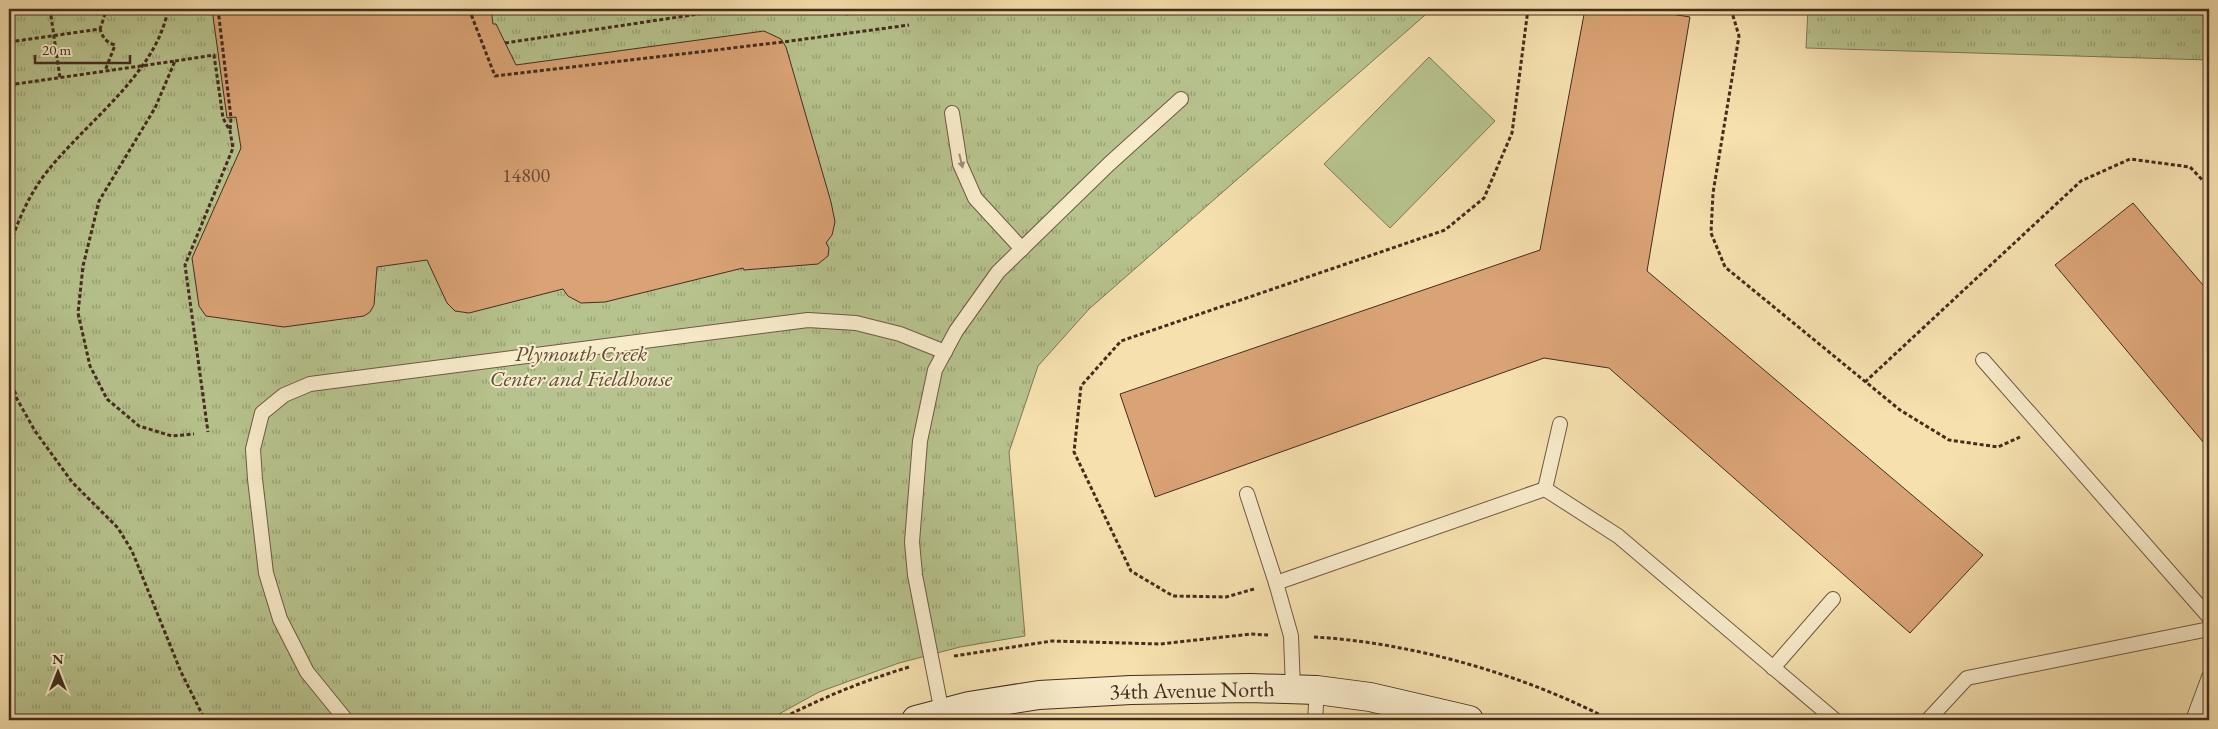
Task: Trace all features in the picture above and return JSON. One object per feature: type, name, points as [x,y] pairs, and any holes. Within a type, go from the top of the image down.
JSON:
[{"type":"street","name":"34th Avenue North","points":[[916,720],[969,706],[1039,695],[1131,690],[1305,690],[1370,697],[1469,720]]},
{"type":"lane","points":[[942,713],[915,575],[912,542],[920,442],[935,370],[956,331],[998,272],[1109,164],[1181,99]]},
{"type":"lane","points":[[952,113],[960,164],[975,198],[1022,249]]},
{"type":"lane","points":[[346,720],[307,672],[280,619],[266,573],[253,449],[262,413],[284,395],[310,384],[328,381],[808,320],[856,323],[900,334],[945,352]]},
{"type":"lane","points":[[1983,360],[2209,617]]},
{"type":"lane","points":[[1545,489],[1560,424]]},
{"type":"lane","points":[[1276,583],[1545,489]]},
{"type":"lane","points":[[1545,489],[1618,536],[1835,720]]},
{"type":"lane","points":[[1247,494],[1276,583],[1315,720]]},
{"type":"lane","points":[[1773,668],[1832,599]]},
{"type":"lane","points":[[1928,720],[1967,678],[2209,629]]},
{"type":"lane","points":[[2193,720],[2209,677]]},
{"type":"path","points":[[50,9],[60,78]]},
{"type":"path","points":[[100,9],[105,14],[100,29],[102,37],[115,45],[105,71]]},
{"type":"path","points":[[9,249],[25,205],[41,179],[142,66],[158,41],[166,22],[168,9]]},
{"type":"path","points":[[208,432],[185,265],[233,148],[218,9]]},
{"type":"path","points":[[469,9],[495,76],[909,25]]},
{"type":"path","points":[[505,43],[732,9]]},
{"type":"path","points":[[841,9],[846,14],[883,9]]},
{"type":"path","points":[[1276,583],[1226,597],[1173,596],[1131,571],[1074,452],[1081,386],[1121,341],[1445,230],[1484,198],[1512,133],[1528,9]]},
{"type":"path","points":[[1731,9],[1739,36],[1714,193],[1711,233],[1725,267],[1900,410],[1949,440],[1998,447],[2042,427]]},
{"type":"path","points":[[9,42],[100,29]]},
{"type":"path","points":[[9,85],[214,55],[223,118],[230,131]]},
{"type":"path","points":[[175,61],[155,108],[99,201],[83,266],[78,313],[90,366],[107,399],[139,426],[172,436],[194,434]]},
{"type":"path","points":[[1865,382],[2081,182],[2130,159],[2190,167],[2209,186]]},
{"type":"path","points":[[9,372],[18,398],[35,431],[72,482],[118,528],[132,550],[181,672],[205,720]]},
{"type":"path","points":[[779,720],[816,700]]},
{"type":"green space","name":"Plymouth Creek Center and Fieldhouse","points":[[9,9],[1432,9],[1089,309],[1038,366],[1009,452],[1025,636],[960,647],[899,663],[819,692],[768,720],[9,720]]},
{"type":"green space","points":[[501,9],[541,9],[502,14]]},
{"type":"green space","points":[[1808,9],[2209,9],[2209,60],[1806,48]]},
{"type":"green space","points":[[1429,57],[1495,121],[1390,228],[1324,164]]},
{"type":"building","name":"Plymouth Creek Center and Fieldhouse","points":[[212,9],[491,9],[493,24],[496,24],[516,65],[764,31],[781,39],[786,47],[831,202],[835,222],[832,235],[826,243],[829,248],[828,256],[818,264],[744,270],[743,268],[605,302],[581,303],[568,296],[563,289],[469,313],[455,311],[447,303],[427,260],[377,267],[374,305],[370,312],[364,316],[284,327],[206,316],[199,306],[192,258],[241,148],[236,117],[227,118]]},
{"type":"building","points":[[1585,9],[1640,9],[1690,17],[1647,271],[1983,555],[1910,633],[1609,368],[1544,358],[1155,497],[1120,394],[1540,250]]},
{"type":"building","points":[[2133,203],[2209,292],[2209,449],[2055,265]]},
{"type":"building","points":[[1998,715],[2030,719],[2030,720],[1997,720]]}]
